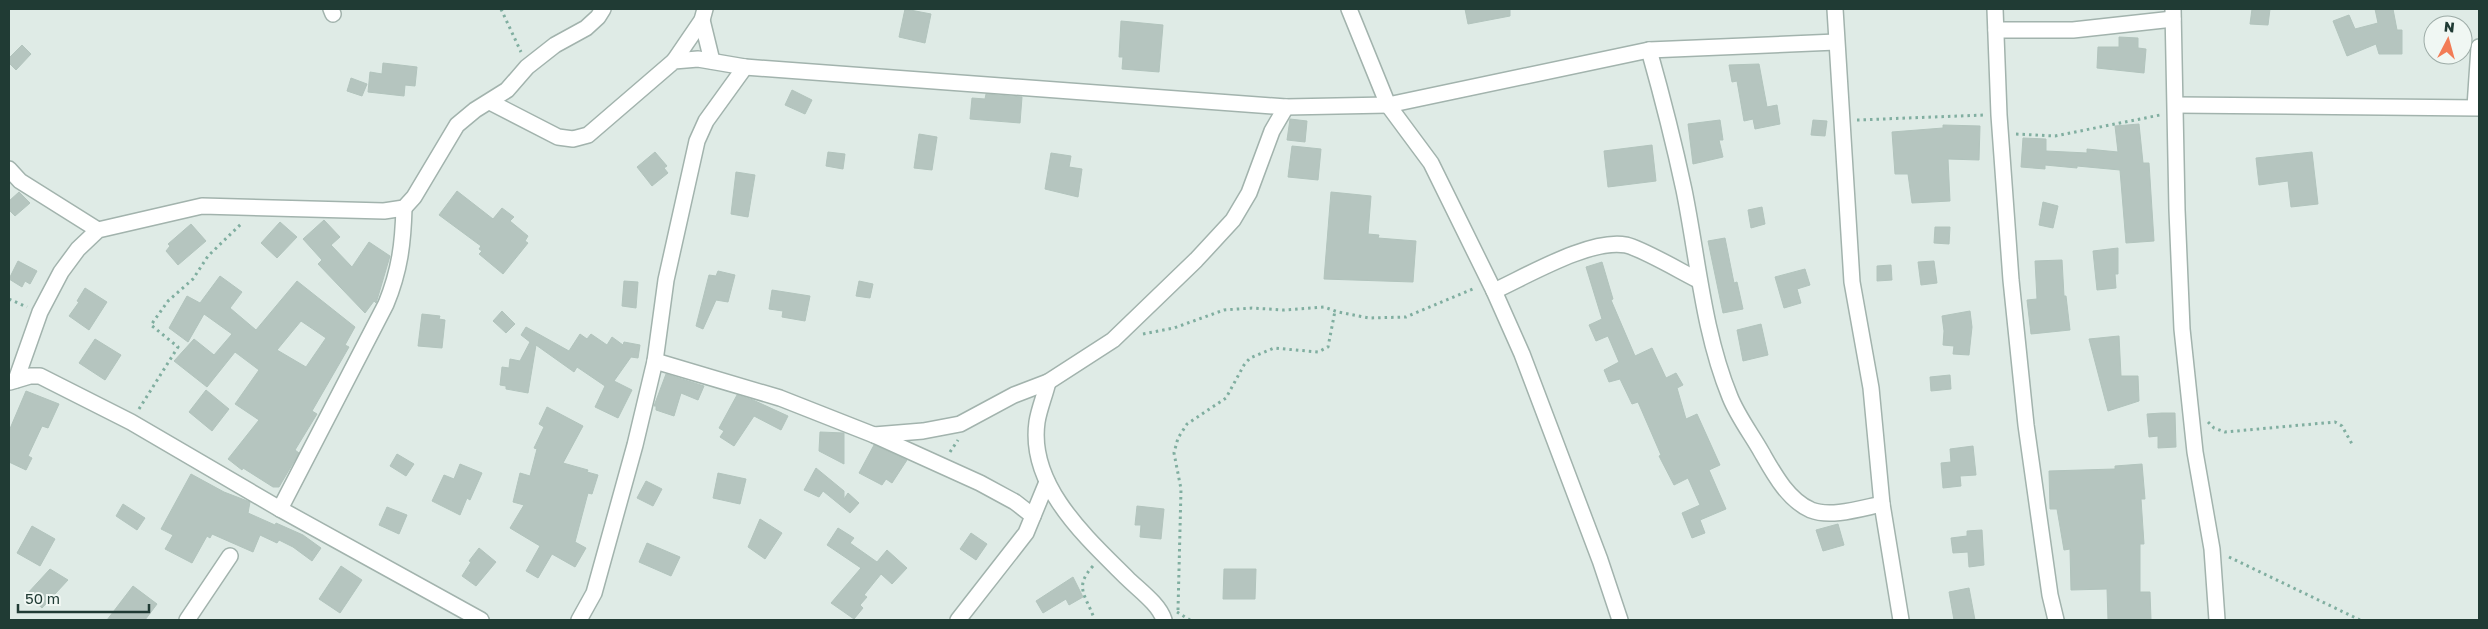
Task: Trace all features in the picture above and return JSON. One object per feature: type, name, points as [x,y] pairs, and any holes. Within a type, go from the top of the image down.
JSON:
[{"type":"street","points":[[12,382],[40,312],[61,272],[78,249],[98,230],[202,206],[260,206],[384,212],[404,208],[414,198],[456,125],[475,110],[507,90],[527,67],[555,44],[586,28],[603,9]]},
{"type":"street","points":[[1349,9],[1388,105],[1431,163],[1492,286],[1529,372],[1600,560],[1620,620]]},
{"type":"street","points":[[1835,9],[1852,282],[1871,388],[1882,504],[1901,620]]},
{"type":"street","points":[[1995,9],[2000,134],[2026,425],[2050,595],[2056,620]]},
{"type":"street","points":[[490,102],[558,137],[573,139],[588,135],[674,61],[704,14]]},
{"type":"street","points":[[704,14],[712,61]]},
{"type":"street","points":[[1996,30],[2073,30],[2173,14],[2176,109],[2176,210],[2182,329],[2195,452],[2212,549],[2217,620]]},
{"type":"street","points":[[674,61],[686,58],[745,67],[1286,108],[1388,105],[1649,50],[1836,42]]},
{"type":"street","points":[[2176,109],[2477,107],[2479,47]]},
{"type":"street","points":[[1649,50],[1665,106],[1684,191],[1698,280],[1711,338],[1730,398],[1781,484],[1796,501],[1812,510],[1832,512],[1882,504]]},
{"type":"street","points":[[579,620],[594,593],[635,446],[655,362],[666,280],[697,141],[706,121],[745,67]]},
{"type":"street","points":[[874,435],[923,431],[960,424],[1014,394],[1048,382],[1113,340],[1196,260],[1233,220],[1249,193],[1272,131],[1286,108]]},
{"type":"street","points":[[9,169],[20,181],[98,230]]},
{"type":"street","points":[[280,509],[386,304],[397,279],[402,248],[404,208]]},
{"type":"street","points":[[1492,286],[1587,248],[1610,244],[1627,246],[1698,280]]},
{"type":"street","points":[[655,362],[780,398],[874,435],[980,483],[1015,502],[1033,516]]},
{"type":"street","points":[[12,382],[30,376],[40,376],[131,422],[280,509],[481,620]]},
{"type":"street","points":[[1048,382],[1037,422],[1036,439],[1040,463],[1047,482],[1064,509],[1103,554],[1151,601],[1162,614],[1164,620]]},
{"type":"street","points":[[958,620],[1026,533],[1047,482]]},
{"type":"street","points":[[187,620],[230,556]]},
{"type":"path","points":[[501,9],[527,67]]},
{"type":"path","points":[[2000,134],[2055,136],[2176,109]]},
{"type":"path","points":[[1842,120],[1999,115]]},
{"type":"path","points":[[131,422],[178,346],[151,324],[168,301],[194,279],[208,256],[260,206]]},
{"type":"path","points":[[1139,335],[1174,328],[1224,310],[1252,308],[1284,310],[1324,307],[1369,318],[1406,317],[1492,286]]},
{"type":"path","points":[[1178,612],[1181,489],[1174,453],[1178,438],[1187,424],[1226,398],[1244,365],[1250,358],[1274,348],[1318,352],[1325,350],[1328,347],[1335,311]]},
{"type":"path","points":[[2189,404],[2214,428],[2225,432],[2335,422],[2342,426],[2352,444]]},
{"type":"path","points":[[2212,549],[2264,576],[2360,620]]},
{"type":"path","points":[[1094,618],[1082,586],[1082,580],[1103,554]]},
{"type":"building","points":[[905,9],[931,14],[925,43],[899,37]]},
{"type":"building","points":[[1465,9],[1510,9],[1510,16],[1468,24]]},
{"type":"building","points":[[2252,9],[2270,9],[2268,25],[2250,24]]},
{"type":"building","points":[[2375,9],[2393,9],[2397,30],[2402,30],[2402,54],[2379,54],[2376,44],[2347,56],[2333,21],[2349,15],[2355,29],[2378,23]]},
{"type":"building","points":[[1121,21],[1163,25],[1159,72],[1122,69],[1123,57],[1119,57]]},
{"type":"building","points":[[2119,37],[2138,38],[2138,48],[2146,49],[2144,73],[2097,68],[2098,47],[2119,47]]},
{"type":"building","points":[[22,45],[31,54],[16,70],[9,63],[9,58]]},
{"type":"building","points":[[383,63],[417,67],[415,86],[405,85],[404,96],[368,92],[370,72],[382,74]]},
{"type":"building","points":[[1759,64],[1767,107],[1777,105],[1780,124],[1755,129],[1753,119],[1744,121],[1737,81],[1732,82],[1729,65]]},
{"type":"building","points":[[351,78],[367,84],[362,96],[347,91]]},
{"type":"building","points":[[792,90],[812,100],[805,114],[785,105]]},
{"type":"building","points":[[986,94],[1022,97],[1020,123],[970,119],[972,98],[985,99]]},
{"type":"building","points":[[1290,119],[1307,121],[1305,142],[1287,140]]},
{"type":"building","points":[[1720,120],[1723,140],[1719,140],[1723,157],[1693,164],[1688,124]]},
{"type":"building","points":[[1813,120],[1827,121],[1825,136],[1811,135]]},
{"type":"building","points":[[2139,124],[2143,163],[2149,163],[2154,241],[2126,243],[2120,170],[2045,165],[2045,169],[2021,167],[2023,138],[2046,139],[2046,151],[2087,153],[2087,149],[2118,152],[2115,126]]},
{"type":"building","points":[[1943,125],[1980,126],[1979,160],[1948,159],[1950,201],[1912,203],[1908,174],[1895,174],[1892,132],[1943,128]]},
{"type":"building","points":[[919,134],[937,137],[932,170],[914,168]]},
{"type":"building","points":[[1652,145],[1656,181],[1608,187],[1604,151]]},
{"type":"building","points":[[1292,146],[1321,149],[1318,180],[1288,177]]},
{"type":"building","points":[[655,152],[667,166],[664,168],[668,173],[652,186],[637,167]]},
{"type":"building","points":[[828,152],[845,154],[843,169],[826,166]]},
{"type":"building","points":[[2312,152],[2318,204],[2291,207],[2288,181],[2259,185],[2256,158]]},
{"type":"building","points":[[1051,153],[1071,156],[1069,167],[1082,169],[1078,197],[1045,189]]},
{"type":"building","points":[[736,172],[755,175],[748,217],[731,214]]},
{"type":"building","points":[[457,191],[493,219],[502,208],[514,217],[510,221],[528,236],[525,241],[528,243],[503,274],[479,254],[482,251],[479,249],[481,246],[439,215]]},
{"type":"building","points":[[19,192],[30,203],[15,216],[9,210],[9,201]]},
{"type":"building","points":[[1331,192],[1371,196],[1368,234],[1379,235],[1378,238],[1416,241],[1413,282],[1324,279]]},
{"type":"building","points":[[2043,202],[2058,206],[2053,228],[2039,225]]},
{"type":"building","points":[[1762,207],[1765,224],[1751,228],[1748,210]]},
{"type":"building","points":[[324,220],[340,237],[331,245],[352,267],[369,242],[390,256],[376,303],[374,301],[365,313],[318,264],[322,260],[303,239]]},
{"type":"building","points":[[280,222],[297,237],[277,258],[261,243]]},
{"type":"building","points":[[191,224],[206,241],[178,265],[166,251],[170,246],[168,244]]},
{"type":"building","points":[[1935,227],[1950,227],[1949,244],[1934,243]]},
{"type":"building","points":[[1725,238],[1734,283],[1737,282],[1743,309],[1723,313],[1708,241]]},
{"type":"building","points":[[2118,248],[2118,274],[2115,274],[2116,288],[2097,290],[2093,251]]},
{"type":"building","points":[[2062,260],[2064,296],[2066,296],[2070,330],[2031,334],[2027,300],[2037,299],[2035,261]]},
{"type":"building","points":[[18,261],[37,271],[30,284],[25,281],[22,287],[9,279]]},
{"type":"building","points":[[1934,261],[1937,283],[1921,285],[1918,262]]},
{"type":"building","points":[[1602,262],[1613,299],[1611,300],[1635,356],[1652,348],[1666,378],[1676,373],[1683,385],[1677,388],[1686,419],[1697,414],[1720,465],[1709,470],[1726,509],[1700,520],[1705,533],[1692,538],[1682,513],[1700,505],[1688,478],[1674,485],[1659,456],[1661,455],[1638,402],[1632,404],[1620,379],[1609,382],[1604,370],[1619,362],[1608,336],[1596,341],[1589,325],[1602,319],[1586,267]]},
{"type":"building","points":[[1891,265],[1892,280],[1877,281],[1877,266]]},
{"type":"building","points":[[1805,269],[1810,285],[1797,289],[1801,303],[1784,308],[1775,277]]},
{"type":"building","points":[[718,271],[735,275],[728,302],[716,300],[703,329],[696,326],[709,275],[716,276]]},
{"type":"building","points":[[220,276],[242,292],[230,308],[256,330],[297,281],[355,327],[345,345],[349,347],[312,411],[317,414],[295,450],[299,453],[279,487],[273,487],[243,468],[242,470],[228,459],[259,420],[235,404],[259,370],[235,352],[207,387],[174,361],[194,339],[214,355],[232,334],[204,314],[188,342],[169,328],[187,296],[200,303]],"holes":[[[301,321],[326,338],[306,367],[277,350]]]},
{"type":"building","points":[[624,281],[638,282],[636,308],[622,306]]},
{"type":"building","points":[[859,281],[873,284],[870,298],[856,296]]},
{"type":"building","points":[[85,288],[107,302],[89,330],[69,316],[79,302],[77,301]]},
{"type":"building","points":[[772,290],[810,296],[805,321],[782,317],[783,311],[769,309]]},
{"type":"building","points":[[502,311],[515,324],[506,333],[493,321]]},
{"type":"building","points":[[1970,311],[1972,327],[1969,355],[1953,354],[1954,346],[1943,345],[1942,316]]},
{"type":"building","points":[[422,314],[440,316],[439,319],[445,320],[442,348],[418,346]]},
{"type":"building","points":[[1761,324],[1768,355],[1743,361],[1737,330]]},
{"type":"building","points":[[526,327],[569,351],[580,334],[587,339],[591,334],[607,345],[612,337],[623,345],[624,342],[640,345],[638,358],[631,357],[614,381],[632,390],[618,418],[595,407],[605,386],[577,367],[574,372],[536,345],[528,393],[506,389],[506,386],[500,385],[502,367],[509,368],[510,359],[520,361],[530,342],[521,335]]},
{"type":"building","points":[[2119,336],[2121,376],[2138,376],[2139,401],[2108,411],[2089,339]]},
{"type":"building","points":[[95,339],[121,355],[105,380],[79,363]]},
{"type":"building","points":[[666,374],[704,386],[698,400],[681,393],[674,416],[656,410],[656,406],[654,406]]},
{"type":"building","points":[[1950,375],[1951,389],[1931,391],[1930,377]]},
{"type":"building","points":[[206,390],[229,409],[212,431],[189,412]]},
{"type":"building","points":[[26,391],[59,404],[48,428],[42,426],[28,456],[32,458],[26,470],[9,462],[9,431]]},
{"type":"building","points":[[737,395],[788,416],[781,430],[754,416],[734,446],[720,437],[724,431],[719,428]]},
{"type":"building","points":[[547,407],[583,426],[563,463],[598,475],[592,494],[588,493],[575,542],[586,548],[575,567],[552,554],[538,578],[526,571],[540,546],[510,528],[524,505],[513,502],[520,473],[530,476],[537,449],[534,448],[544,427],[539,424]]},
{"type":"building","points":[[2175,413],[2176,447],[2158,448],[2158,436],[2149,437],[2147,414]]},
{"type":"building","points":[[820,432],[844,433],[844,464],[819,451]]},
{"type":"building","points":[[874,445],[907,460],[892,483],[886,479],[882,485],[859,473]]},
{"type":"building","points":[[1973,446],[1976,475],[1960,476],[1961,486],[1943,488],[1941,463],[1951,462],[1950,449]]},
{"type":"building","points":[[397,454],[414,464],[406,476],[390,466]]},
{"type":"building","points":[[460,464],[482,473],[470,500],[467,498],[460,515],[432,501],[444,475],[454,479]]},
{"type":"building","points":[[2142,464],[2145,499],[2141,499],[2144,544],[2140,544],[2140,592],[2150,592],[2151,620],[2108,620],[2107,589],[2071,590],[2070,549],[2064,550],[2057,509],[2050,509],[2049,471],[2115,469],[2115,466]]},
{"type":"building","points":[[816,468],[844,491],[844,499],[848,493],[859,503],[850,513],[823,491],[819,497],[804,490]]},
{"type":"building","points":[[718,473],[746,479],[740,504],[713,498]]},
{"type":"building","points":[[191,474],[224,492],[250,502],[248,513],[303,535],[321,548],[312,561],[293,547],[279,540],[277,543],[260,535],[253,552],[212,534],[210,538],[207,536],[192,563],[165,549],[173,535],[161,529]]},
{"type":"building","points":[[646,481],[662,489],[653,506],[637,498]]},
{"type":"building","points":[[123,504],[145,518],[137,530],[116,516]]},
{"type":"building","points":[[1137,506],[1164,509],[1161,539],[1140,537],[1141,525],[1135,525]]},
{"type":"building","points":[[387,507],[407,515],[399,534],[379,525]]},
{"type":"building","points":[[760,519],[782,533],[765,559],[748,547]]},
{"type":"building","points":[[1838,524],[1844,545],[1823,551],[1816,530]]},
{"type":"building","points":[[32,526],[55,539],[40,566],[17,553]]},
{"type":"building","points":[[838,528],[854,538],[850,543],[877,562],[887,550],[907,568],[892,584],[881,574],[864,595],[867,597],[860,605],[863,608],[854,619],[831,603],[861,568],[827,545]]},
{"type":"building","points":[[1982,530],[1984,565],[1969,567],[1968,552],[1953,553],[1951,538],[1967,536],[1967,531]]},
{"type":"building","points":[[971,533],[987,544],[976,560],[960,549]]},
{"type":"building","points":[[647,543],[680,557],[671,576],[639,562]]},
{"type":"building","points":[[479,548],[496,562],[476,586],[462,576],[471,562],[469,561]]},
{"type":"building","points":[[341,566],[362,580],[340,613],[319,599]]},
{"type":"building","points":[[50,569],[68,580],[42,608],[27,594]]},
{"type":"building","points":[[1224,569],[1256,569],[1255,599],[1223,599]]},
{"type":"building","points":[[1073,577],[1083,597],[1069,605],[1066,599],[1043,613],[1036,601]]},
{"type":"building","points":[[133,586],[157,604],[145,620],[107,620]]},
{"type":"building","points":[[1969,588],[1975,620],[1954,620],[1949,592]]}]
